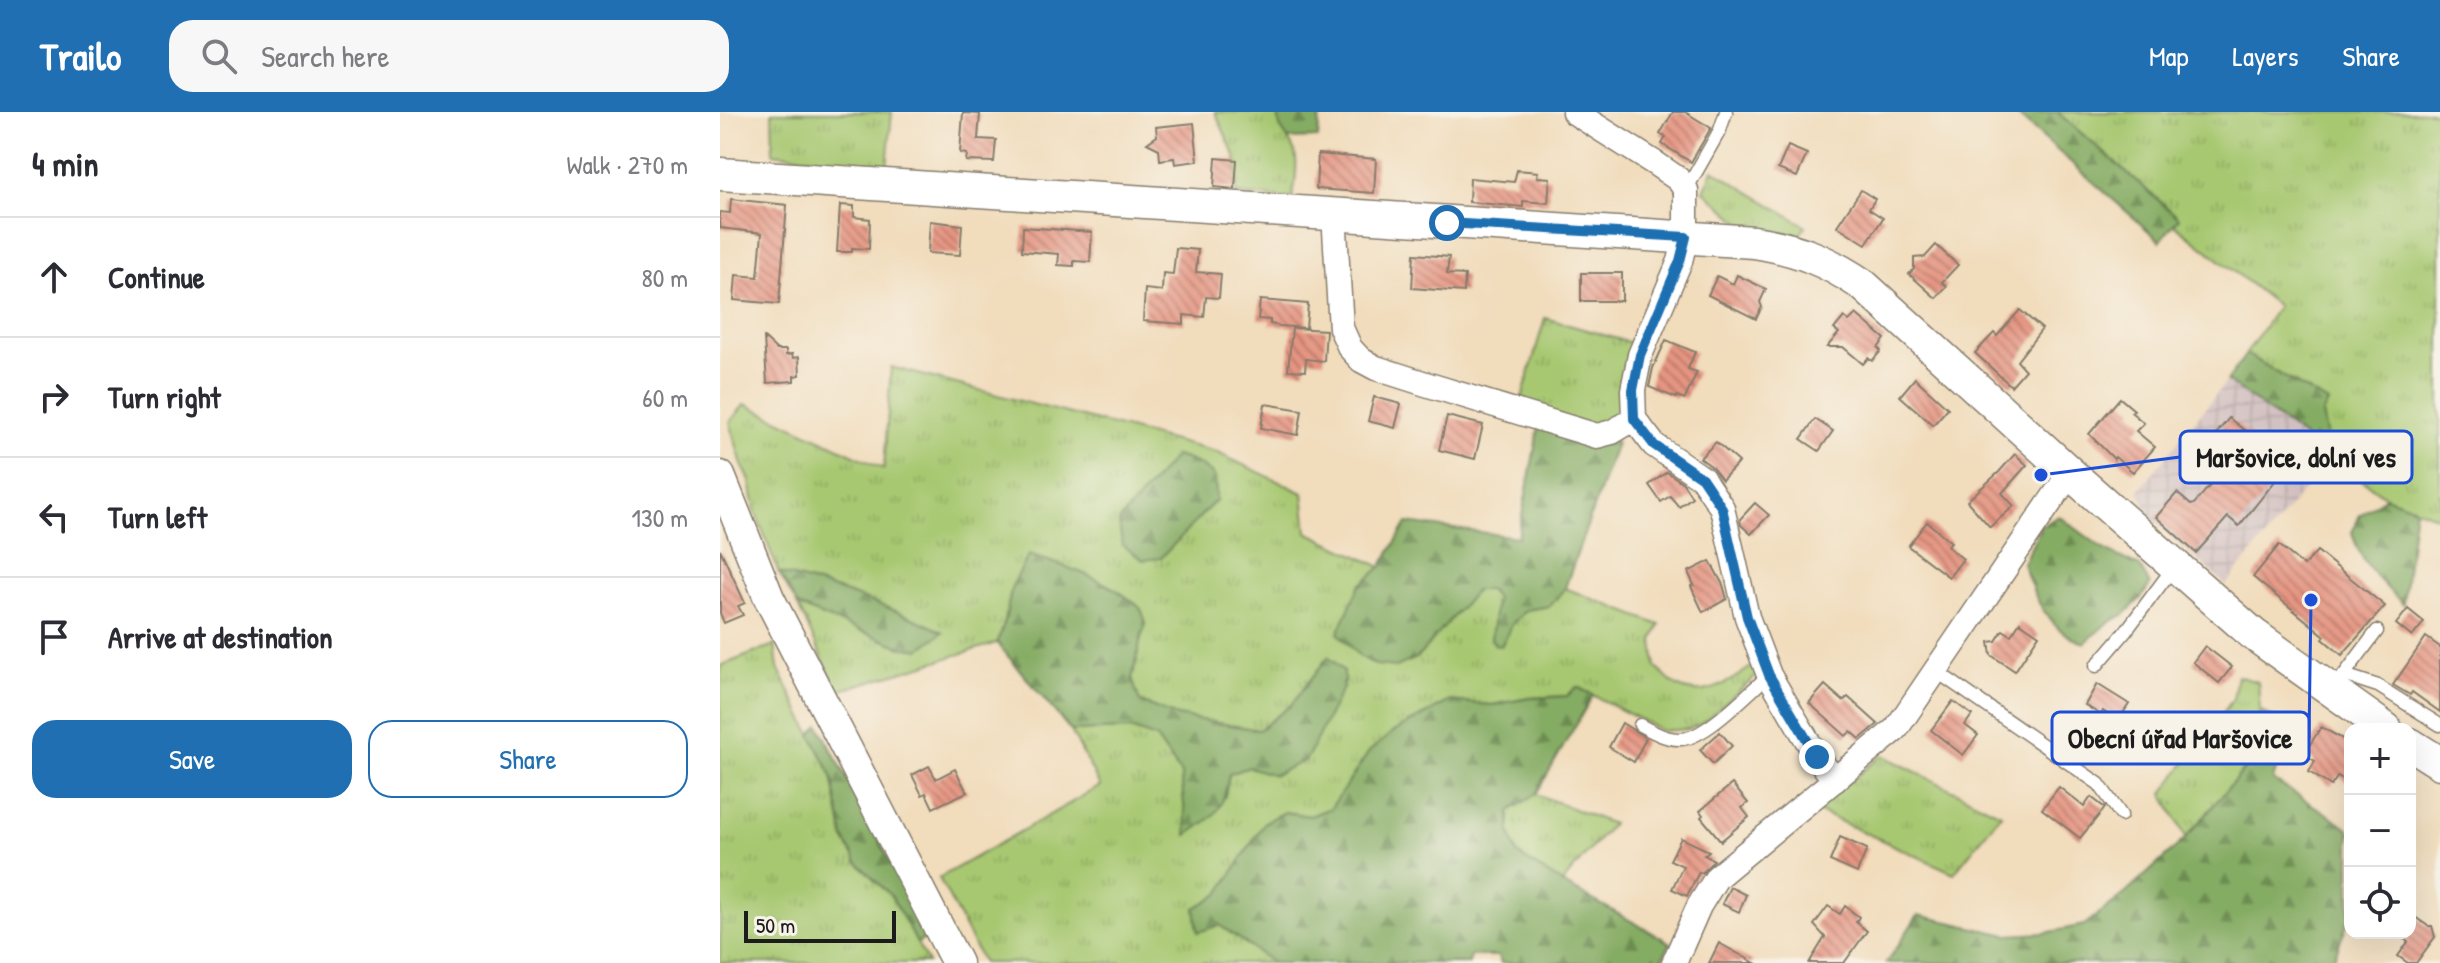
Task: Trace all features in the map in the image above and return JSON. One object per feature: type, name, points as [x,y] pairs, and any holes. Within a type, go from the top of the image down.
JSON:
[{"type":"main road","points":[[720,174],[1754,242],[1813,255],[1838,267],[1896,313],[2070,473],[2253,634],[2338,683],[2380,723]]},
{"type":"main road","points":[[2416,748],[2440,763]]},
{"type":"street","points":[[1574,112],[1678,179],[1686,190],[1686,237],[1680,261],[1640,355],[1633,390],[1634,419],[1654,445],[1702,478],[1722,508],[1747,617],[1769,675],[1817,757],[1835,780]]},
{"type":"street","points":[[1334,214],[1341,328],[1350,348],[1361,360],[1376,368],[1597,436],[1612,432],[1634,419]]},
{"type":"street","points":[[1674,963],[1699,906],[1717,877],[1896,729],[2070,473]]},
{"type":"street","points":[[720,476],[769,598],[957,963]]},
{"type":"lane","points":[[1686,190],[1720,130],[1726,112]]},
{"type":"lane","points":[[2096,666],[2175,565]]},
{"type":"lane","points":[[2338,683],[2377,631]]},
{"type":"lane","points":[[1936,671],[2099,784],[2121,815]]},
{"type":"lane","points":[[1640,725],[1673,738],[1682,739],[1698,734],[1769,675]]},
{"type":"lane","points":[[2338,683],[2378,686],[2440,725]]},
{"type":"shaded area","points":[[2227,381],[2331,457],[2226,585],[2149,516],[2139,490]]},
{"type":"green space","points":[[772,112],[892,112],[887,167],[773,153]]},
{"type":"green space","points":[[1215,112],[1278,112],[1296,158],[1293,199],[1236,194],[1237,160]]},
{"type":"green space","points":[[1278,112],[1320,112],[1318,138],[1288,139],[1280,127]]},
{"type":"green space","points":[[2014,112],[2057,112],[2179,218],[2160,241]]},
{"type":"green space","points":[[2057,112],[2440,112],[2440,518],[2386,497],[2331,457],[2321,414],[2328,403],[2246,354],[2278,306],[2174,224],[2178,217]]},
{"type":"green space","points":[[1713,170],[1806,226],[1799,236],[1742,224],[1704,191]]},
{"type":"green space","points":[[1545,318],[1635,344],[1623,412],[1596,429],[1521,402]]},
{"type":"green space","points":[[2246,354],[2328,403],[2322,414],[2331,457],[2227,381]]},
{"type":"green space","points":[[891,367],[1216,452],[1303,493],[1307,532],[1381,567],[1359,586],[1417,658],[1476,590],[1490,590],[1496,598],[1491,639],[1526,610],[1550,606],[1565,588],[1660,625],[1653,640],[1656,667],[1678,687],[1691,691],[1710,690],[1754,665],[1758,675],[1701,724],[1689,729],[1662,731],[1577,687],[1567,696],[1529,698],[1492,705],[1450,701],[1393,732],[1369,752],[1331,808],[1310,816],[1285,812],[1265,822],[1219,895],[1195,908],[1273,963],[983,963],[939,878],[1100,786],[1071,731],[1130,729],[1156,738],[1181,774],[1188,834],[1225,796],[1229,774],[1249,767],[1275,775],[1344,672],[1328,657],[1291,705],[1259,730],[1177,716],[1140,702],[1132,679],[1146,624],[1141,609],[1108,586],[1059,564],[1012,586],[997,643],[838,691],[798,606],[904,648],[920,649],[943,632],[862,598],[779,573],[755,511],[750,480],[742,465],[730,422],[745,404],[884,469]],"holes":[[[1175,456],[1192,461],[1215,477],[1216,500]]]},
{"type":"green space","points":[[1539,426],[1617,441],[1565,588],[1550,606],[1526,610],[1513,623],[1501,646],[1491,639],[1496,598],[1489,590],[1476,590],[1417,658],[1396,667],[1376,665],[1359,656],[1338,633],[1359,586],[1381,567],[1407,523],[1518,537]]},
{"type":"green space","points":[[1175,456],[1206,469],[1215,477],[1216,500],[1161,558],[1143,560],[1122,545],[1119,521]]},
{"type":"green space","points":[[2386,497],[2415,508],[2403,604],[2366,563],[2352,532],[2360,515]]},
{"type":"green space","points":[[2059,516],[2105,550],[2140,567],[2150,585],[2125,614],[2106,624],[2085,643],[2061,631],[2044,612],[2023,563],[2041,526]]},
{"type":"green space","points":[[1029,555],[1101,582],[1139,607],[1146,624],[1132,679],[1140,702],[1177,716],[1259,730],[1291,705],[1328,657],[1344,672],[1344,686],[1306,760],[1274,775],[1249,767],[1229,774],[1217,810],[1187,835],[1181,774],[1156,738],[1130,729],[1071,731],[997,643],[1012,586]]},
{"type":"green space","points":[[779,573],[862,598],[943,632],[920,649],[904,648],[798,606]]},
{"type":"green space","points":[[775,645],[778,668],[832,776],[844,838],[857,862],[892,897],[928,963],[720,963],[720,666]]},
{"type":"green space","points":[[2237,676],[2258,682],[2260,710],[2252,760],[2186,838],[2163,793],[2233,699]]},
{"type":"green space","points":[[1577,687],[1593,695],[1536,794],[1510,811],[1510,833],[1517,854],[1562,883],[1671,943],[1660,963],[1501,963],[1498,956],[1471,956],[1469,963],[1273,963],[1220,925],[1198,932],[1195,908],[1219,894],[1265,822],[1285,812],[1310,816],[1331,808],[1369,752],[1393,732],[1450,701],[1492,705],[1529,698],[1567,696]]},
{"type":"green space","points":[[2260,710],[2290,727],[2273,780],[2344,826],[2344,932],[2332,963],[1886,963],[1918,915],[2007,935],[2045,933],[2084,925],[2126,893],[2186,838],[2252,760]]},
{"type":"green space","points":[[819,725],[929,936],[917,943],[892,897],[857,862],[844,838],[832,776],[811,734]]},
{"type":"green space","points":[[1882,755],[2001,814],[1954,873],[1815,810]]},
{"type":"green space","points":[[1536,794],[1612,824],[1562,883],[1517,854],[1510,833],[1510,811]]},
{"type":"building","points":[[1673,112],[1685,112],[1711,128],[1691,162],[1662,144],[1666,137],[1660,134]]},
{"type":"building","points":[[963,113],[980,114],[978,139],[996,140],[994,162],[966,161],[967,154],[960,153]]},
{"type":"building","points":[[1194,123],[1198,161],[1175,164],[1174,158],[1160,160],[1159,149],[1147,143],[1157,136],[1156,127]]},
{"type":"building","points":[[1788,146],[1807,154],[1797,177],[1778,169]]},
{"type":"building","points":[[1318,154],[1376,159],[1374,193],[1316,189]]},
{"type":"building","points":[[1216,158],[1237,160],[1235,189],[1214,187]]},
{"type":"building","points":[[1517,170],[1538,172],[1537,177],[1550,178],[1548,203],[1523,201],[1523,207],[1469,202],[1470,178],[1514,182]]},
{"type":"building","points":[[1861,190],[1875,199],[1869,209],[1883,218],[1866,244],[1837,226]]},
{"type":"building","points":[[731,199],[787,205],[779,304],[734,300],[736,275],[758,277],[762,233],[720,228],[720,212],[730,213]]},
{"type":"building","points":[[840,205],[854,206],[854,217],[870,219],[869,249],[852,248],[852,252],[837,252]]},
{"type":"building","points":[[930,221],[962,225],[960,255],[928,253]]},
{"type":"building","points":[[1023,227],[1092,232],[1090,262],[1074,261],[1074,266],[1058,265],[1059,254],[1022,251]]},
{"type":"building","points":[[1936,245],[1958,265],[1942,282],[1947,286],[1936,298],[1909,274],[1914,269],[1914,258],[1925,257]]},
{"type":"building","points":[[1176,248],[1198,250],[1196,272],[1221,274],[1219,298],[1206,297],[1204,317],[1184,315],[1184,324],[1143,321],[1145,289],[1162,291],[1163,273],[1173,274]]},
{"type":"building","points":[[1414,254],[1449,257],[1447,274],[1465,275],[1464,292],[1412,288]]},
{"type":"building","points":[[1581,273],[1622,273],[1622,301],[1581,301]]},
{"type":"building","points":[[1737,275],[1766,289],[1756,319],[1708,295],[1717,276],[1733,284]]},
{"type":"building","points":[[1260,300],[1308,304],[1306,328],[1280,326],[1270,324],[1270,320],[1258,319]]},
{"type":"building","points":[[2020,310],[2042,329],[2017,361],[2025,370],[2011,386],[1975,353],[1994,333],[1997,336]]},
{"type":"building","points":[[1856,314],[1885,339],[1878,348],[1881,351],[1872,361],[1868,358],[1863,364],[1843,347],[1827,347],[1839,333],[1834,329],[1844,317],[1849,321]]},
{"type":"building","points":[[1292,328],[1326,330],[1324,361],[1306,359],[1305,371],[1288,370]]},
{"type":"building","points":[[764,338],[777,350],[786,350],[786,355],[799,357],[800,375],[794,376],[794,381],[767,383]]},
{"type":"building","points":[[1666,340],[1695,352],[1688,369],[1697,372],[1685,399],[1649,387],[1653,368]]},
{"type":"building","points":[[1915,378],[1948,408],[1933,425],[1900,396]]},
{"type":"building","points":[[1374,397],[1401,404],[1395,428],[1368,421]]},
{"type":"building","points":[[2120,398],[2144,423],[2136,431],[2155,447],[2133,472],[2114,459],[2089,434]]},
{"type":"building","points":[[1265,404],[1302,410],[1298,435],[1261,428]]},
{"type":"building","points":[[1447,416],[1483,425],[1475,459],[1439,450]]},
{"type":"building","points":[[2229,418],[2288,465],[2239,526],[2228,517],[2196,553],[2156,517],[2177,493],[2191,505],[2214,481],[2192,464]]},
{"type":"building","points":[[1815,419],[1833,431],[1819,451],[1801,439]]},
{"type":"building","points":[[1716,442],[1739,462],[1722,480],[1700,458]]},
{"type":"building","points":[[2015,454],[2027,465],[2002,493],[2014,506],[1990,527],[1967,501]]},
{"type":"building","points":[[1667,472],[1683,483],[1692,497],[1679,507],[1670,496],[1661,502],[1649,485]]},
{"type":"building","points":[[1755,503],[1769,515],[1751,534],[1741,525],[1740,519]]},
{"type":"building","points":[[1927,522],[1951,542],[1947,546],[1963,559],[1949,577],[1908,546]]},
{"type":"building","points":[[2279,545],[2304,566],[2317,551],[2385,606],[2342,655],[2323,639],[2325,636],[2253,577]]},
{"type":"building","points":[[720,549],[745,603],[738,606],[743,615],[724,623],[720,613]]},
{"type":"building","points":[[1710,561],[1727,599],[1703,612],[1688,572]]},
{"type":"building","points":[[2408,609],[2424,622],[2412,637],[2396,624]]},
{"type":"building","points":[[2020,622],[2039,635],[2015,671],[1991,655],[1989,642],[1996,641],[2003,630],[2011,635]]},
{"type":"building","points":[[2426,637],[2440,647],[2440,712],[2412,692],[2410,695],[2393,685]]},
{"type":"building","points":[[2205,646],[2232,667],[2219,683],[2193,662]]},
{"type":"building","points":[[2097,684],[2129,704],[2118,721],[2103,711],[2101,715],[2085,705]]},
{"type":"building","points":[[1825,685],[1843,701],[1848,697],[1878,724],[1860,739],[1851,731],[1846,736],[1809,703]]},
{"type":"building","points":[[1953,701],[1972,715],[1965,725],[1978,735],[1963,755],[1931,730]]},
{"type":"building","points":[[1622,723],[1646,738],[1634,762],[1609,747]]},
{"type":"building","points":[[2321,727],[2344,740],[2344,780],[2338,776],[2331,786],[2309,772],[2315,761],[2304,754]]},
{"type":"building","points":[[1720,732],[1732,746],[1713,764],[1700,750]]},
{"type":"building","points":[[929,766],[936,779],[955,769],[967,792],[933,808],[912,775]]},
{"type":"building","points":[[1732,784],[1748,803],[1742,808],[1749,817],[1721,841],[1701,817],[1700,811]]},
{"type":"building","points":[[2059,787],[2084,807],[2091,797],[2105,808],[2080,838],[2042,809]]},
{"type":"building","points":[[1840,837],[1867,849],[1857,873],[1830,861]]},
{"type":"building","points":[[1681,838],[1709,851],[1704,855],[1714,860],[1702,873],[1699,872],[1687,896],[1672,889],[1683,866],[1670,860]]},
{"type":"building","points":[[1730,887],[1746,895],[1739,912],[1722,904]]},
{"type":"building","points":[[1828,906],[1840,914],[1845,906],[1859,917],[1856,922],[1867,931],[1844,963],[1809,963],[1825,937],[1814,925]]},
{"type":"building","points":[[2416,918],[2432,926],[2435,937],[2416,963],[2408,963],[2398,956],[2408,942],[2404,939],[2416,939]]},
{"type":"building","points":[[1719,943],[1755,963],[1709,963]]},
{"type":"place","name":"Maršovice, dolní ves","points":[[2041,475]]},
{"type":"place","name":"Obecní úřad Maršovice","points":[[2311,600]]},
{"type":"route","points":[[1447,223],[1686,237],[1680,261],[1640,355],[1633,390],[1634,419],[1654,445],[1702,478],[1722,508],[1747,617],[1769,675],[1817,757]]}]
